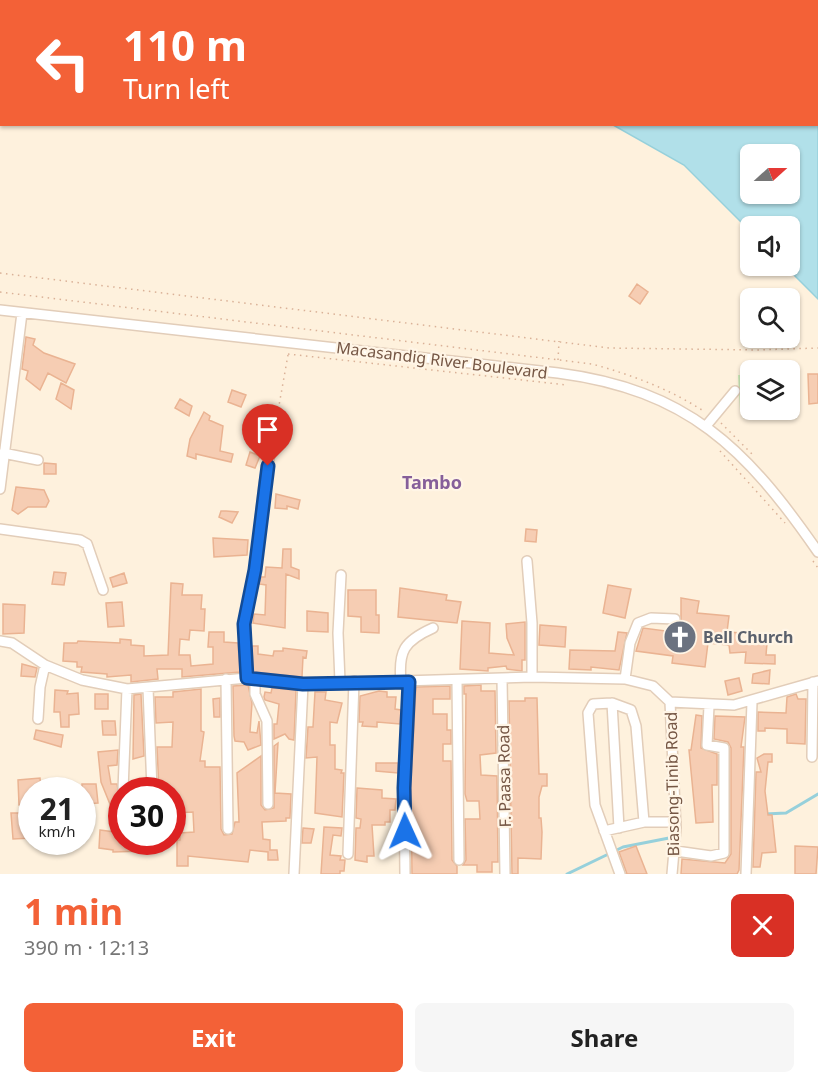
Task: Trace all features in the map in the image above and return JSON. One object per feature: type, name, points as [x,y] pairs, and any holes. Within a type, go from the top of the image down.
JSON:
[{"type":"street","name":"Macasandig River Boulevard","points":[[0,310],[590,377],[644,392],[706,426],[766,484],[813,553]]},
{"type":"street","points":[[0,489],[22,313]]},
{"type":"street","points":[[706,426],[735,391]]},
{"type":"street","points":[[268,804],[267,721],[255,694],[251,678],[244,624],[255,570],[264,484],[271,449]]},
{"type":"street","points":[[3,453],[38,460]]},
{"type":"street","points":[[0,529],[80,540],[87,544],[103,590]]},
{"type":"street","points":[[527,561],[532,623],[532,677]]},
{"type":"street","points":[[340,682],[338,633],[341,575]]},
{"type":"street","points":[[625,679],[630,644],[638,623],[651,618],[675,619]]},
{"type":"street","points":[[405,874],[405,682],[401,660],[406,645],[411,639],[433,628]]},
{"type":"street","points":[[0,641],[25,650],[45,665],[82,680],[127,689],[251,678],[303,684],[532,677],[625,679],[653,686],[670,702]]},
{"type":"street","points":[[38,719],[40,687],[45,665]]},
{"type":"street","name":"F. Paasa Road","points":[[502,678],[505,874]]},
{"type":"street","points":[[226,679],[228,829]]},
{"type":"street","points":[[348,854],[354,681]]},
{"type":"street","points":[[457,681],[459,860]]},
{"type":"street","points":[[812,757],[816,681]]},
{"type":"street","name":"Biasong-Tinib Road","points":[[672,874],[676,851],[676,822],[670,702],[709,706],[752,702],[816,681]]},
{"type":"street","points":[[294,874],[303,684]]},
{"type":"street","points":[[148,688],[151,777]]},
{"type":"street","points":[[124,777],[127,689]]},
{"type":"street","points":[[746,874],[752,702]]},
{"type":"street","points":[[620,874],[595,805],[588,712],[593,704],[612,703],[628,708],[633,714],[644,822]]},
{"type":"street","points":[[612,703],[619,828]]},
{"type":"street","points":[[676,851],[711,856],[724,854],[724,748],[707,745],[709,706]]},
{"type":"street","points":[[604,831],[644,822],[676,822]]},
{"type":"path","points":[[0,273],[559,340],[609,348],[758,350],[818,348]]},
{"type":"path","points":[[558,360],[559,340]]},
{"type":"path","points":[[271,449],[290,342]]},
{"type":"path","points":[[288,354],[575,385]]},
{"type":"path","points":[[713,445],[730,460],[789,527]]},
{"type":"path","points":[[813,553],[818,568]]},
{"type":"green space","points":[[738,375],[740,375],[740,410]]},
{"type":"water","points":[[615,126],[818,126],[818,299],[795,276],[800,276],[800,216],[740,216],[740,221],[684,165]]},
{"type":"building","points":[[637,284],[648,292],[640,304],[629,296]]},
{"type":"building","points":[[26,337],[35,339],[33,345],[44,353],[75,364],[66,383],[48,373],[40,390],[26,379],[28,371],[22,369]]},
{"type":"building","points":[[808,374],[818,374],[818,403],[809,404]]},
{"type":"building","points":[[61,383],[74,390],[71,409],[56,399]]},
{"type":"building","points":[[232,390],[246,395],[241,407],[228,402]]},
{"type":"building","points":[[180,399],[192,406],[189,416],[175,408]]},
{"type":"building","points":[[204,412],[210,416],[209,420],[223,426],[220,451],[233,454],[231,462],[196,454],[196,459],[187,456],[190,439]]},
{"type":"building","points":[[250,452],[260,456],[255,468],[246,465]]},
{"type":"building","points":[[44,463],[56,464],[56,474],[44,474]]},
{"type":"building","points":[[16,487],[44,490],[49,501],[46,507],[28,507],[18,514],[12,510]]},
{"type":"building","points":[[276,494],[300,500],[298,509],[287,506],[287,509],[275,508]]},
{"type":"building","points":[[221,511],[238,512],[232,523],[219,517]]},
{"type":"building","points":[[526,529],[537,530],[536,542],[525,541]]},
{"type":"building","points":[[213,538],[248,540],[247,555],[214,557]]},
{"type":"building","points":[[283,549],[291,549],[291,567],[299,570],[299,579],[286,574],[285,628],[253,623],[254,614],[265,615],[266,585],[259,584],[261,577],[265,577],[266,567],[282,568]]},
{"type":"building","points":[[54,572],[66,573],[64,585],[52,584]]},
{"type":"building","points":[[124,573],[127,583],[113,587],[110,578]]},
{"type":"building","points":[[171,583],[183,584],[182,595],[202,595],[201,609],[205,609],[204,631],[190,630],[189,640],[180,639],[179,655],[190,655],[191,666],[213,664],[213,647],[208,647],[209,632],[224,632],[224,642],[238,643],[240,672],[182,677],[182,669],[157,669],[158,679],[131,682],[131,675],[107,677],[107,674],[81,672],[82,667],[77,667],[77,662],[63,661],[64,643],[77,643],[78,641],[120,643],[120,639],[131,640],[131,645],[144,646],[144,656],[168,655]]},
{"type":"building","points":[[608,585],[631,589],[625,618],[603,613]]},
{"type":"building","points":[[400,588],[447,595],[446,600],[461,602],[457,623],[398,617]]},
{"type":"building","points":[[348,590],[376,590],[379,633],[361,632],[361,617],[348,616]]},
{"type":"building","points":[[681,598],[699,601],[697,613],[729,616],[727,632],[742,633],[741,641],[767,643],[766,655],[775,655],[775,664],[745,663],[746,652],[730,653],[729,645],[708,643],[705,667],[672,663],[673,656],[636,651],[643,628],[681,633]]},
{"type":"building","points":[[122,602],[124,626],[108,627],[106,603]]},
{"type":"building","points":[[3,604],[25,605],[24,633],[3,634]]},
{"type":"building","points":[[307,611],[328,613],[328,632],[307,631]]},
{"type":"building","points":[[462,621],[490,623],[489,653],[514,655],[507,638],[506,624],[525,622],[525,660],[522,660],[522,671],[507,669],[506,666],[488,668],[488,671],[460,669]]},
{"type":"building","points":[[540,625],[566,627],[565,647],[539,645]]},
{"type":"building","points":[[618,632],[627,633],[619,670],[591,667],[591,670],[569,669],[570,650],[615,651]]},
{"type":"building","points":[[252,646],[258,646],[258,654],[273,656],[274,651],[283,651],[283,648],[307,651],[306,658],[303,657],[302,677],[253,672]]},
{"type":"building","points":[[22,664],[37,668],[35,677],[21,676]]},
{"type":"building","points":[[770,670],[769,684],[752,683],[753,674]]},
{"type":"building","points":[[739,678],[742,691],[728,695],[725,681]]},
{"type":"building","points":[[248,685],[252,703],[250,732],[257,733],[259,721],[261,745],[248,750],[244,742],[235,741],[233,686]]},
{"type":"building","points":[[481,685],[481,691],[495,691],[496,753],[480,755],[481,775],[497,776],[498,862],[492,862],[492,872],[477,872],[477,865],[463,865],[466,860],[465,819],[480,819],[479,801],[467,801],[465,794],[466,694],[464,694],[464,686]]},
{"type":"building","points":[[450,686],[450,699],[433,699],[433,714],[447,714],[447,730],[451,730],[451,744],[443,744],[443,761],[451,761],[452,860],[457,866],[457,874],[412,874],[411,782],[416,687]]},
{"type":"building","points":[[272,688],[296,690],[294,740],[289,739],[285,734],[274,739],[274,724],[277,724],[279,704],[265,700],[264,697],[265,692],[271,693]]},
{"type":"building","points":[[201,689],[201,731],[204,732],[200,761],[205,761],[205,767],[220,767],[221,829],[224,835],[232,834],[235,822],[239,822],[237,773],[261,756],[261,805],[265,810],[274,808],[274,746],[278,743],[275,793],[291,794],[290,818],[286,818],[286,821],[262,822],[263,839],[270,840],[270,850],[277,850],[278,860],[268,860],[268,852],[250,850],[248,862],[188,856],[188,866],[177,866],[177,855],[186,855],[186,833],[194,832],[193,812],[186,812],[186,777],[158,777],[157,747],[172,747],[173,722],[156,723],[155,697],[173,697],[173,692]]},
{"type":"building","points":[[55,690],[68,691],[67,694],[78,693],[79,714],[69,715],[69,727],[61,727],[60,712],[54,712]]},
{"type":"building","points":[[379,691],[387,692],[387,697],[396,697],[395,709],[401,710],[400,724],[377,722],[377,727],[362,726],[363,722],[359,722],[360,696]]},
{"type":"building","points":[[315,692],[326,692],[325,700],[342,703],[337,723],[330,722],[330,745],[335,745],[335,769],[342,770],[341,773],[344,773],[342,817],[315,813],[317,757],[306,758],[308,727],[313,727]]},
{"type":"building","points":[[95,694],[108,694],[108,709],[95,709]]},
{"type":"building","points":[[141,694],[144,756],[133,759],[134,695]]},
{"type":"building","points":[[796,694],[798,699],[806,699],[805,744],[787,743],[787,729],[765,728],[765,731],[758,731],[758,712],[786,713],[787,697]]},
{"type":"building","points":[[220,698],[220,717],[214,717],[213,699]]},
{"type":"building","points":[[525,698],[537,698],[539,774],[547,774],[547,786],[542,786],[539,797],[542,832],[541,859],[518,858],[518,874],[512,874],[509,701],[525,701]]},
{"type":"building","points":[[696,715],[702,716],[701,748],[717,754],[717,785],[712,785],[713,822],[696,823],[689,750],[691,750]]},
{"type":"building","points":[[715,716],[745,717],[741,747],[744,747],[739,870],[737,874],[681,874],[682,859],[725,863],[731,854],[731,748],[728,742],[714,739]]},
{"type":"building","points":[[102,721],[115,721],[116,735],[103,735]]},
{"type":"building","points":[[36,730],[63,735],[61,747],[34,739]]},
{"type":"building","points":[[118,750],[117,765],[108,766],[110,777],[108,777],[108,799],[101,782],[98,752]]},
{"type":"building","points":[[764,754],[772,754],[772,762],[768,762],[765,791],[768,815],[772,815],[776,852],[762,853],[760,867],[753,867],[756,772],[761,772],[757,758]]},
{"type":"building","points":[[376,763],[398,763],[398,773],[376,771]]},
{"type":"building","points":[[357,788],[382,790],[382,798],[396,799],[395,810],[390,810],[390,822],[385,822],[385,825],[372,825],[374,856],[367,856],[367,862],[355,860],[356,828],[360,828],[361,819],[356,818]]},
{"type":"building","points":[[11,813],[18,813],[18,839],[13,839]]},
{"type":"building","points":[[324,827],[342,828],[341,836],[333,835],[330,855],[341,856],[340,860],[345,860],[344,871],[340,871],[340,874],[321,874]]},
{"type":"building","points":[[303,828],[314,829],[311,843],[302,843]]},
{"type":"building","points":[[100,830],[108,831],[108,849],[99,848]]},
{"type":"building","points":[[636,846],[647,874],[627,874],[619,852]]},
{"type":"building","points":[[795,846],[818,847],[816,874],[795,874]]},
{"type":"waterway","points":[[765,814],[786,813],[818,794]]},
{"type":"waterway","points":[[567,874],[623,847],[669,838]]},
{"type":"place","name":"Bell Church","points":[[680,637]]},
{"type":"district","name":"Tambo","points":[[432,483]]},
{"type":"route","points":[[268,466],[255,570],[244,624],[247,678],[303,684],[354,681],[409,682],[404,788],[405,831]]}]
